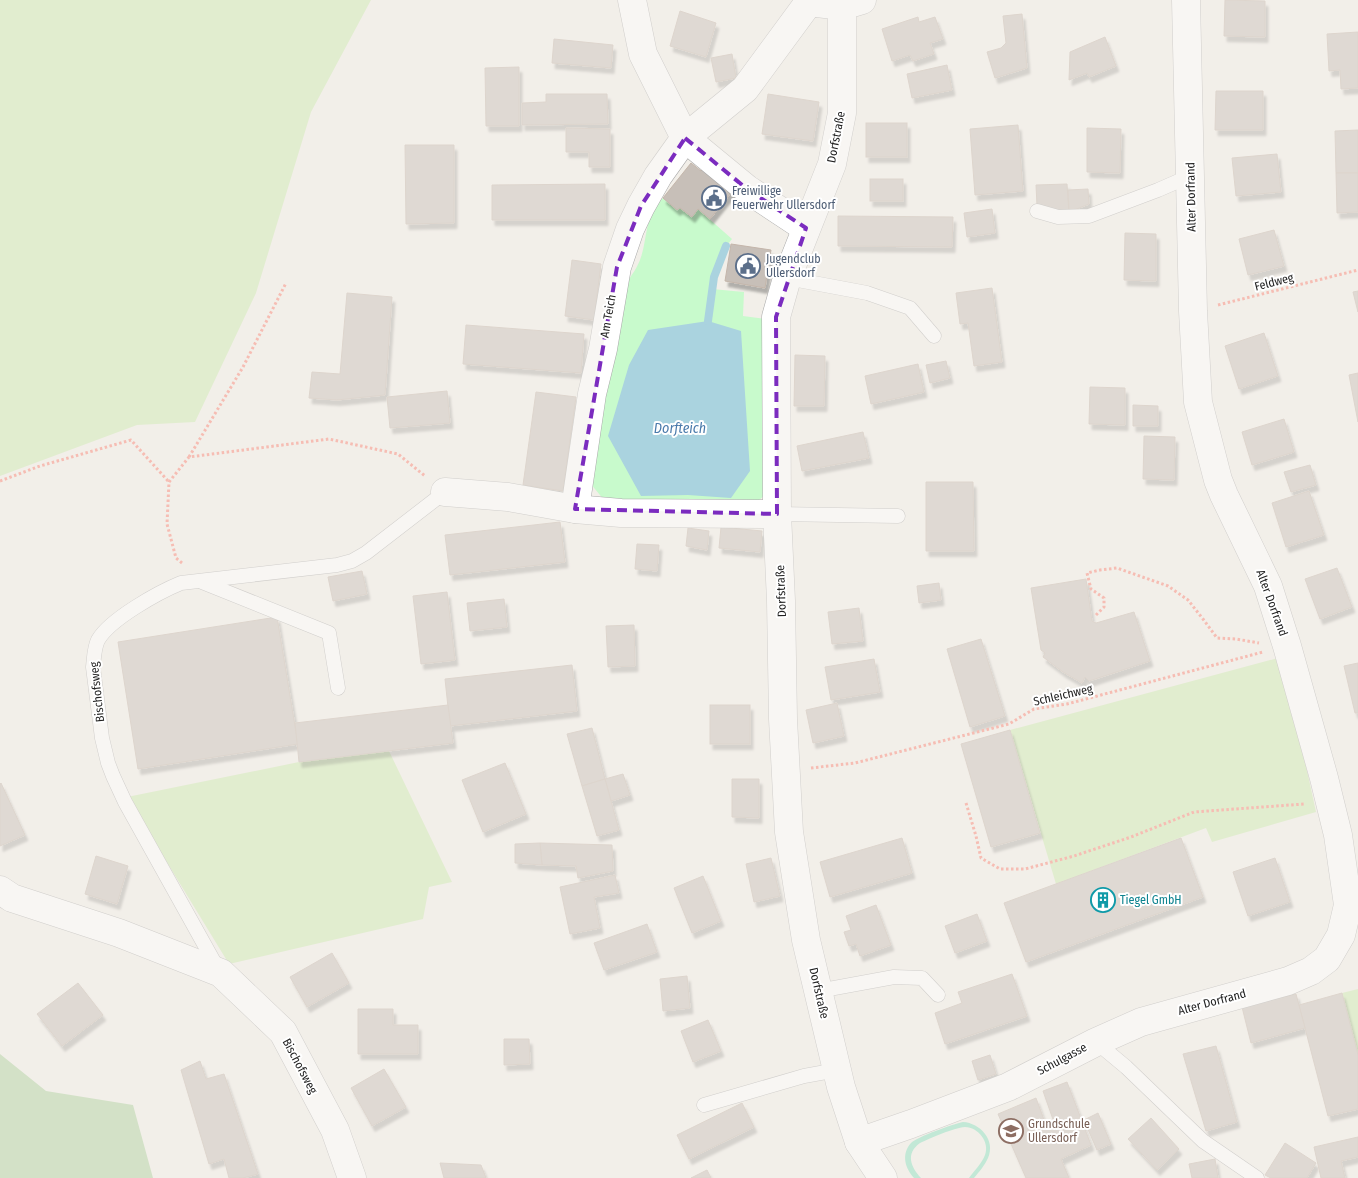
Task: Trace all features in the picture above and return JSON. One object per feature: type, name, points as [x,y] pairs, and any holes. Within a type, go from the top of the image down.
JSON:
[{"type":"street","points":[[632,0],[643,54],[685,138],[747,188],[806,228]]},
{"type":"street","name":"Alter Dorfrand","points":[[1096,1042],[1141,1022],[1288,981],[1311,971],[1327,959],[1341,935],[1348,905],[1348,832],[1330,802],[1280,647],[1268,586],[1224,496],[1218,480],[1198,402],[1193,311],[1186,0]]},
{"type":"street","name":"Am Teich","points":[[574,509],[592,394],[603,349],[617,267],[630,229],[641,206],[658,176],[685,138],[745,89],[804,1],[849,2]]},
{"type":"street","name":"Dorfstraße","points":[[849,2],[842,113],[832,164],[787,278],[776,317],[777,514],[782,601],[785,770],[789,832],[806,940],[837,1070],[859,1142],[883,1178]]},
{"type":"street","points":[[446,492],[508,497],[574,509],[621,513],[777,514]]},
{"type":"street","name":"Bischofsweg","points":[[0,890],[12,898],[119,933],[221,973],[282,1032],[334,1130],[352,1178]]},
{"type":"street","name":"Schulgasse","points":[[859,1142],[1008,1087],[1096,1042]]},
{"type":"lane","points":[[1036,211],[1058,217],[1089,216],[1190,176]]},
{"type":"lane","points":[[787,278],[867,293],[910,308],[934,336]]},
{"type":"lane","name":"Bischofsweg","points":[[221,973],[125,802],[108,763],[102,738],[93,667],[97,641],[117,619],[169,588],[182,583],[337,565],[352,561],[366,553],[446,492]]},
{"type":"lane","points":[[777,514],[898,516]]},
{"type":"lane","points":[[199,580],[329,633],[338,688]]},
{"type":"lane","points":[[818,991],[894,977],[922,978],[938,995]]},
{"type":"lane","name":"Schulgasse","points":[[1096,1042],[1126,1067],[1203,1141],[1257,1178]]},
{"type":"lane","points":[[704,1105],[804,1076],[837,1070]]},
{"type":"path","name":"Feldweg","points":[[1193,311],[1358,270]]},
{"type":"path","points":[[199,580],[176,558],[167,524],[168,482],[188,457],[243,367],[286,283]]},
{"type":"path","points":[[188,457],[329,439],[398,454],[446,492]]},
{"type":"path","points":[[0,482],[40,466],[131,440],[168,482]]},
{"type":"path","points":[[1096,615],[1104,607],[1104,598],[1091,589],[1087,573],[1117,568],[1168,586],[1188,600],[1217,638],[1257,642],[1280,647]]},
{"type":"path","name":"Schleichweg","points":[[785,770],[855,763],[1009,724],[1034,709],[1067,704],[1280,647]]},
{"type":"path","points":[[966,803],[981,858],[1000,869],[1025,869],[1074,856],[1131,837],[1194,812],[1330,802]]},
{"type":"highlighted area","points":[[685,138],[747,189],[806,228],[776,317],[777,514],[575,509],[617,267],[641,206]]},
{"type":"green space","points":[[0,0],[371,0],[311,112],[256,293],[195,422],[137,425],[0,476]]},
{"type":"green space","points":[[663,198],[677,210],[680,208],[691,217],[698,209],[732,239],[719,262],[712,289],[744,292],[743,316],[765,319],[766,494],[758,501],[604,500],[590,483],[589,478],[625,285],[640,261],[653,209]]},
{"type":"green space","points":[[1278,658],[1297,724],[1316,812],[1212,842],[1206,828],[1056,884],[1010,730]]},
{"type":"green space","points":[[389,751],[452,882],[429,887],[423,919],[229,964],[127,797],[299,762]]},
{"type":"green space","points":[[1358,989],[1358,1055],[1342,993]]},
{"type":"green space","points":[[0,1054],[46,1091],[133,1105],[153,1178],[0,1178]]},
{"type":"green space","points":[[963,1122],[980,1129],[985,1134],[990,1145],[988,1158],[974,1178],[969,1178],[984,1158],[986,1145],[978,1132],[965,1127],[936,1136],[915,1147],[911,1160],[912,1165],[921,1178],[914,1178],[908,1170],[905,1161],[906,1152],[911,1143],[927,1134]]},
{"type":"water","name":"Dorfteich","points":[[708,321],[741,331],[750,471],[731,498],[688,495],[641,496],[608,436],[629,365],[648,330]]},
{"type":"building","points":[[1225,0],[1265,1],[1265,37],[1224,36]]},
{"type":"building","points":[[680,11],[716,23],[706,57],[670,46]]},
{"type":"building","points":[[1022,14],[1027,68],[995,78],[987,52],[1001,48],[1006,43],[1003,16]]},
{"type":"building","points":[[918,17],[919,22],[935,17],[943,39],[930,43],[934,54],[913,61],[910,55],[892,61],[882,29]]},
{"type":"building","points":[[1358,32],[1358,88],[1341,89],[1340,70],[1329,71],[1327,34]]},
{"type":"building","points":[[1105,37],[1116,66],[1089,77],[1087,73],[1069,80],[1070,52]]},
{"type":"building","points":[[554,39],[613,45],[611,68],[552,63]]},
{"type":"building","points":[[732,54],[736,78],[716,82],[711,58]]},
{"type":"building","points":[[947,65],[952,90],[912,98],[907,74]]},
{"type":"building","points":[[519,67],[519,126],[486,126],[485,68]]},
{"type":"building","points":[[1216,91],[1263,91],[1263,130],[1215,130]]},
{"type":"building","points":[[546,94],[607,94],[608,124],[522,125],[522,103],[546,102]]},
{"type":"building","points":[[768,94],[819,102],[813,141],[762,134]]},
{"type":"building","points":[[866,123],[907,123],[907,157],[866,157]]},
{"type":"building","points":[[1018,125],[1023,191],[975,195],[970,129]]},
{"type":"building","points":[[566,128],[610,129],[610,167],[589,167],[589,152],[566,152]]},
{"type":"building","points":[[1087,128],[1121,129],[1120,173],[1087,172]]},
{"type":"building","points":[[1358,130],[1358,173],[1336,173],[1335,131]]},
{"type":"building","points":[[405,145],[454,145],[454,223],[406,224]]},
{"type":"building","points":[[1277,154],[1281,192],[1236,196],[1232,158]]},
{"type":"building","points":[[691,163],[701,171],[706,165],[735,188],[710,219],[698,209],[692,217],[680,208],[677,210],[663,198]]},
{"type":"building","points":[[1336,173],[1358,173],[1358,212],[1337,213]]},
{"type":"building","points":[[870,179],[903,179],[903,201],[870,201]]},
{"type":"building","points":[[605,184],[605,220],[492,220],[492,185]]},
{"type":"building","points":[[1067,184],[1069,212],[1037,206],[1036,185]]},
{"type":"building","points":[[1088,189],[1089,204],[1069,212],[1068,190]]},
{"type":"building","points":[[992,209],[995,233],[967,237],[964,213]]},
{"type":"building","points":[[838,216],[953,217],[952,247],[838,246]]},
{"type":"building","points":[[1274,230],[1284,266],[1248,275],[1239,239]]},
{"type":"building","points":[[1125,233],[1156,234],[1156,281],[1124,280]]},
{"type":"building","name":"Jugendclub Ullersdorf","points":[[731,244],[771,250],[765,288],[725,281]]},
{"type":"building","points":[[572,260],[601,264],[594,320],[565,316]]},
{"type":"building","points":[[992,288],[1002,362],[974,366],[968,323],[960,324],[956,293]]},
{"type":"building","points":[[1358,291],[1358,312],[1353,292]]},
{"type":"building","points":[[347,293],[392,297],[385,395],[337,400],[309,398],[312,372],[340,374]]},
{"type":"building","points":[[466,325],[584,334],[581,373],[463,364]]},
{"type":"building","points":[[1264,333],[1278,376],[1239,389],[1225,346]]},
{"type":"building","points":[[795,355],[825,356],[824,406],[794,406]]},
{"type":"building","points":[[946,361],[950,378],[930,383],[926,365]]},
{"type":"building","points":[[918,364],[924,392],[871,404],[865,376]]},
{"type":"building","points":[[1358,373],[1358,422],[1349,375]]},
{"type":"building","points":[[1090,387],[1125,388],[1125,425],[1089,424]]},
{"type":"building","points":[[447,391],[450,423],[390,428],[387,397]]},
{"type":"building","points":[[536,392],[576,397],[563,491],[523,485]]},
{"type":"building","points":[[1133,405],[1158,406],[1158,426],[1133,426]]},
{"type":"building","points":[[1284,419],[1294,452],[1252,465],[1242,432]]},
{"type":"building","points":[[863,432],[869,458],[802,471],[797,446]]},
{"type":"building","points":[[1144,436],[1175,437],[1174,480],[1143,479]]},
{"type":"building","points":[[1310,465],[1316,485],[1291,492],[1284,472]]},
{"type":"building","points":[[926,482],[973,482],[974,551],[926,551]]},
{"type":"building","points":[[1309,491],[1324,535],[1286,547],[1272,503]]},
{"type":"building","points":[[560,522],[565,562],[450,575],[445,535]]},
{"type":"building","points":[[721,527],[762,531],[760,552],[719,548]]},
{"type":"building","points":[[688,528],[709,531],[707,550],[686,546]]},
{"type":"building","points":[[637,544],[659,545],[657,571],[635,569]]},
{"type":"building","points":[[1337,568],[1352,607],[1320,619],[1305,579]]},
{"type":"building","points":[[362,571],[367,594],[333,601],[328,577]]},
{"type":"building","points":[[1086,579],[1092,621],[1096,623],[1134,612],[1150,661],[1089,681],[1085,677],[1082,683],[1043,657],[1045,653],[1041,650],[1031,588]]},
{"type":"building","points":[[939,583],[941,600],[919,603],[917,586]]},
{"type":"building","points":[[447,592],[455,660],[421,664],[413,596]]},
{"type":"building","points":[[504,599],[507,627],[470,631],[467,603]]},
{"type":"building","points":[[859,608],[863,641],[832,644],[828,612]]},
{"type":"building","points":[[277,617],[298,744],[138,769],[118,642]]},
{"type":"building","points":[[634,625],[635,666],[608,667],[606,626]]},
{"type":"building","points":[[981,639],[1005,716],[970,727],[947,649]]},
{"type":"building","points":[[874,659],[880,692],[831,700],[825,667]]},
{"type":"building","points":[[1358,663],[1358,713],[1355,713],[1344,666]]},
{"type":"building","points":[[572,665],[577,711],[450,726],[445,679]]},
{"type":"building","points":[[837,703],[844,736],[813,743],[806,710]]},
{"type":"building","points":[[448,705],[453,743],[299,762],[295,723]]},
{"type":"building","points":[[710,705],[750,705],[750,744],[710,744]]},
{"type":"building","points":[[592,728],[605,779],[582,786],[567,734]]},
{"type":"building","points":[[1010,730],[1040,833],[991,847],[961,744]]},
{"type":"building","points":[[505,763],[526,814],[483,832],[462,780]]},
{"type":"building","points":[[623,774],[630,795],[611,801],[605,779]]},
{"type":"building","points":[[605,779],[619,830],[597,836],[582,786]]},
{"type":"building","points":[[732,779],[759,779],[759,818],[732,817]]},
{"type":"building","points":[[0,784],[25,835],[0,846]]},
{"type":"building","points":[[902,838],[912,873],[830,897],[820,862]]},
{"type":"building","name":"Tiegel GmbH","points":[[1181,838],[1203,897],[1026,962],[1004,903]]},
{"type":"building","points":[[540,843],[612,845],[613,871],[578,878],[576,866],[542,865]]},
{"type":"building","points":[[540,843],[542,865],[515,863],[515,844]]},
{"type":"building","points":[[96,856],[128,866],[117,904],[85,894]]},
{"type":"building","points":[[771,858],[780,896],[754,902],[746,864]]},
{"type":"building","points":[[1275,858],[1290,902],[1248,916],[1233,872]]},
{"type":"building","points":[[615,875],[619,893],[594,897],[600,928],[570,934],[560,887]]},
{"type":"building","points":[[703,876],[721,921],[692,933],[674,888]]},
{"type":"building","points":[[876,905],[891,945],[860,956],[856,944],[849,946],[844,932],[851,930],[846,916]]},
{"type":"building","points":[[977,914],[987,941],[955,953],[945,926]]},
{"type":"building","points":[[647,924],[657,952],[604,970],[594,943]]},
{"type":"building","points":[[332,953],[349,983],[307,1007],[290,977]]},
{"type":"building","points":[[1012,974],[1027,1016],[945,1044],[935,1013],[962,1003],[958,992]]},
{"type":"building","points":[[687,976],[690,1008],[663,1011],[660,979]]},
{"type":"building","points":[[78,983],[103,1015],[62,1046],[37,1014]]},
{"type":"building","points":[[1342,993],[1358,1055],[1358,1109],[1328,1116],[1299,1005]]},
{"type":"building","points":[[1296,994],[1305,1028],[1251,1043],[1242,1007]]},
{"type":"building","points":[[358,1009],[393,1009],[393,1025],[418,1025],[418,1054],[358,1054]]},
{"type":"building","points":[[708,1020],[721,1051],[693,1062],[681,1031]]},
{"type":"building","points":[[504,1039],[529,1039],[530,1064],[504,1065]]},
{"type":"building","points":[[1216,1046],[1237,1122],[1206,1131],[1183,1054]]},
{"type":"building","points":[[990,1055],[996,1074],[978,1080],[972,1061]]},
{"type":"building","points":[[200,1061],[206,1079],[224,1074],[258,1174],[243,1178],[229,1178],[224,1159],[209,1164],[181,1070]]},
{"type":"building","points":[[384,1069],[406,1107],[372,1126],[351,1088]]},
{"type":"building","points":[[1067,1082],[1091,1145],[1061,1159],[1069,1178],[1026,1178],[998,1114],[1036,1098],[1047,1128],[1055,1125],[1043,1091]]},
{"type":"building","points":[[742,1103],[754,1127],[689,1159],[677,1135]]},
{"type":"building","points":[[1098,1113],[1111,1144],[1097,1150],[1084,1120]]},
{"type":"building","points":[[1151,1118],[1179,1149],[1157,1170],[1128,1139]]},
{"type":"building","points":[[1358,1137],[1358,1157],[1341,1161],[1345,1178],[1321,1178],[1314,1147]]},
{"type":"building","points":[[1285,1143],[1316,1163],[1307,1178],[1271,1178],[1265,1175]]},
{"type":"building","points":[[1215,1159],[1218,1178],[1192,1178],[1189,1164]]},
{"type":"building","points":[[440,1163],[481,1165],[486,1178],[444,1178]]},
{"type":"building","points":[[707,1170],[711,1178],[691,1178]]},
{"type":"waterway","points":[[708,321],[714,277],[726,246]]},
{"type":"place","name":"Freiwillige Feuerwehr Ullersdorf","points":[[714,198]]},
{"type":"place","name":"Jugendclub Ullersdorf","points":[[748,266]]},
{"type":"place","name":"Tiegel GmbH","points":[[1103,900]]},
{"type":"place","name":"Grundschule Ullersdorf","points":[[1011,1131]]}]
